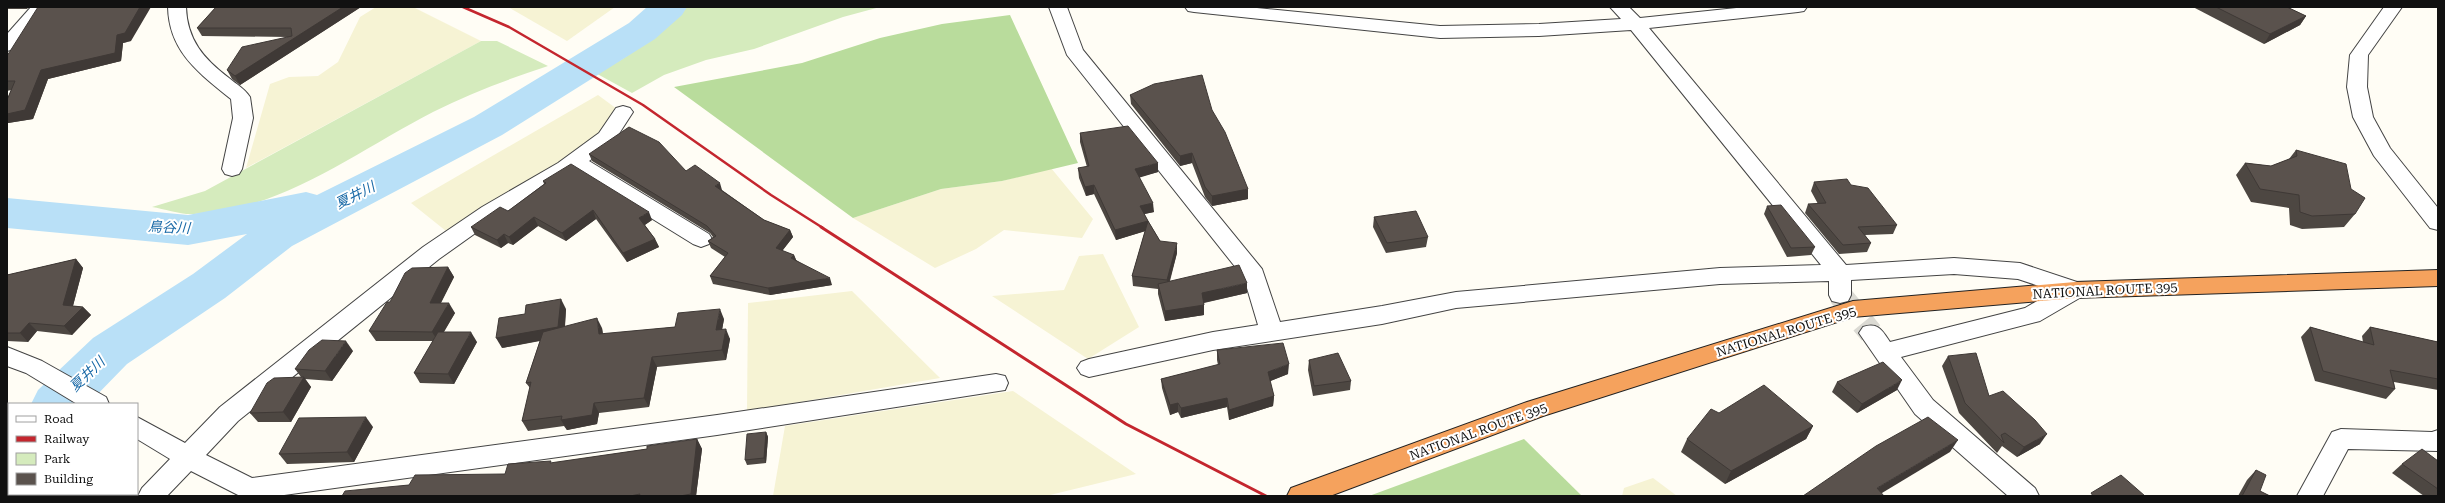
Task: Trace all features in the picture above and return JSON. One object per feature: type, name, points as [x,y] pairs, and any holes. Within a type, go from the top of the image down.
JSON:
[{"type":"highway","name":"NATIONAL ROUTE 395","points":[[1306,494],[1536,410],[1853,309],[2075,290],[2438,278]]},
{"type":"street","points":[[7,45],[40,7]]},
{"type":"street","points":[[177,7],[175,21],[184,44],[195,59],[240,97],[243,118],[232,169]]},
{"type":"street","points":[[1058,7],[1074,51],[1254,274],[1272,333]]},
{"type":"street","points":[[1194,7],[1440,32],[1539,30],[1636,24],[1798,7]]},
{"type":"street","points":[[1619,7],[1636,24],[1840,273],[1840,295]]},
{"type":"street","points":[[2393,7],[2359,55],[2357,87],[2363,117],[2381,151],[2438,223]]},
{"type":"street","points":[[151,496],[178,452],[229,414],[431,253],[490,212],[574,161],[606,138],[623,112]]},
{"type":"street","points":[[574,161],[623,190],[659,216],[702,240]]},
{"type":"street","points":[[1089,368],[1213,341],[1272,333],[1456,300],[1720,276],[1840,273],[1954,266],[2020,271],[2075,290]]},
{"type":"street","points":[[2026,496],[1924,407],[1878,342],[2032,316],[2075,290]]},
{"type":"street","points":[[7,356],[34,367],[95,403]]},
{"type":"street","points":[[138,429],[178,452],[250,489],[693,429],[996,382]]},
{"type":"street","points":[[2310,496],[2341,439],[2436,442],[2438,440]]},
{"type":"shaded area","points":[[376,7],[413,7],[481,41],[246,168],[270,84],[289,77],[318,76],[338,62],[360,17]]},
{"type":"shaded area","points":[[508,7],[615,7],[567,41]]},
{"type":"shaded area","points":[[598,95],[617,109],[599,138],[446,231],[411,203]]},
{"type":"shaded area","points":[[1051,168],[1093,219],[1082,238],[1004,230],[976,249],[935,268],[853,218],[941,189],[1002,181]]},
{"type":"shaded area","points":[[1103,254],[1139,327],[1088,359],[992,296],[1064,290],[1079,256]]},
{"type":"shaded area","points":[[852,291],[940,378],[747,411],[748,303]]},
{"type":"shaded area","points":[[1013,391],[1136,474],[1046,496],[773,496],[785,426]]},
{"type":"shaded area","points":[[1653,478],[1677,496],[1622,496],[1624,488]]},
{"type":"green space","points":[[680,7],[880,7],[843,17],[754,49],[706,60],[664,75],[632,93],[590,70],[621,60],[643,45]]},
{"type":"green space","points":[[1010,15],[1078,163],[1002,181],[941,189],[853,218],[674,87],[802,63],[880,38],[942,24]]},
{"type":"green space","points":[[481,41],[497,41],[548,66],[490,87],[447,105],[404,127],[347,161],[288,191],[257,202],[226,210],[194,214],[178,213],[152,207],[205,191]]},
{"type":"green space","points":[[1524,439],[1582,496],[1369,496]]},
{"type":"building","points":[[38,7],[140,7],[125,33],[117,35],[115,53],[41,70],[25,110],[7,114],[7,100],[15,81],[7,81],[7,56]]},
{"type":"building","points":[[216,7],[343,7],[235,76],[227,70],[242,47],[292,36],[291,28],[197,28]]},
{"type":"building","points":[[2216,7],[2287,7],[2306,16],[2270,34]]},
{"type":"building","points":[[1202,75],[1212,110],[1225,132],[1248,189],[1212,196],[1205,187],[1192,153],[1180,156],[1130,95],[1154,84]]},
{"type":"building","points":[[1128,126],[1158,163],[1135,169],[1153,203],[1140,206],[1148,221],[1115,230],[1094,185],[1085,187],[1078,168],[1089,166],[1080,133]]},
{"type":"building","points":[[629,127],[659,142],[686,171],[695,165],[720,183],[715,186],[764,220],[790,230],[776,248],[794,255],[791,258],[830,278],[768,288],[710,276],[728,253],[708,241],[716,236],[707,226],[589,154]]},
{"type":"building","points":[[2296,150],[2346,164],[2351,189],[2365,198],[2355,214],[2312,216],[2300,212],[2299,195],[2260,189],[2245,163],[2271,166],[2297,156]]},
{"type":"building","points":[[571,164],[649,212],[639,218],[655,239],[623,253],[593,210],[562,233],[534,217],[509,237],[504,234],[497,240],[471,227],[500,207],[508,211],[546,183],[543,181]]},
{"type":"building","points":[[1847,179],[1851,185],[1868,188],[1897,225],[1858,227],[1871,243],[1843,245],[1808,204],[1826,203],[1814,182]]},
{"type":"building","points":[[1781,205],[1815,247],[1791,248],[1767,206]]},
{"type":"building","points":[[1416,211],[1428,237],[1387,243],[1374,217]]},
{"type":"building","points":[[1148,221],[1160,241],[1177,243],[1167,280],[1132,276]]},
{"type":"building","points":[[76,259],[63,305],[83,307],[64,326],[29,323],[20,333],[7,333],[7,275]]},
{"type":"building","points":[[1239,265],[1247,283],[1202,293],[1204,305],[1165,311],[1158,284]]},
{"type":"building","points":[[448,267],[430,303],[449,303],[432,332],[369,331],[387,302],[390,302],[405,273],[412,268]]},
{"type":"building","points":[[561,299],[558,327],[496,338],[499,318],[525,314],[526,305]]},
{"type":"building","points":[[720,309],[716,330],[726,329],[722,350],[652,357],[644,398],[594,403],[592,415],[561,420],[562,416],[522,421],[531,382],[526,383],[543,332],[597,318],[599,334],[675,327],[678,313]]},
{"type":"building","points":[[2310,327],[2374,345],[2370,327],[2438,342],[2438,379],[2390,370],[2395,389],[2323,371]]},
{"type":"building","points":[[438,332],[471,332],[448,374],[414,373]]},
{"type":"building","points":[[322,340],[346,341],[325,371],[295,369],[309,350]]},
{"type":"building","points":[[1283,343],[1289,364],[1268,372],[1274,396],[1229,410],[1227,398],[1181,408],[1178,403],[1170,405],[1161,379],[1220,364],[1217,350]]},
{"type":"building","points":[[1338,353],[1351,381],[1314,386],[1309,360]]},
{"type":"building","points":[[1976,353],[1989,396],[2003,391],[2035,420],[2047,434],[2024,447],[2005,433],[2001,435],[2004,443],[1965,403],[1948,356]]},
{"type":"building","points":[[1883,362],[1902,380],[1862,404],[1837,382]]},
{"type":"building","points":[[304,377],[283,412],[250,413],[267,383],[274,378]]},
{"type":"building","points":[[1764,385],[1813,426],[1731,471],[1687,439],[1711,409],[1719,413]]},
{"type":"building","points":[[366,417],[347,452],[279,454],[299,418]]},
{"type":"building","points":[[1928,417],[1958,440],[1877,488],[1884,496],[1803,496],[1876,446]]},
{"type":"building","points":[[766,432],[764,458],[745,460],[747,434]]},
{"type":"building","points":[[697,439],[691,494],[680,496],[639,496],[640,494],[630,496],[342,496],[345,491],[409,485],[415,475],[505,474],[508,464],[551,461],[550,463],[647,449],[647,446]]},
{"type":"building","points":[[2422,449],[2438,461],[2438,489],[2402,464]]},
{"type":"building","points":[[2256,470],[2266,475],[2260,491],[2270,496],[2242,496]]},
{"type":"building","points":[[2121,475],[2145,496],[2093,496],[2091,493]]},
{"type":"waterway","name":"夏井川","points":[[57,403],[110,351],[209,286],[276,235],[488,126],[642,31],[669,7]]},
{"type":"waterway","name":"鳥谷川","points":[[7,213],[188,230],[306,207]]},
{"type":"tunnel","points":[[1840,295],[1871,333]]},
{"type":"railway","points":[[463,7],[509,27],[643,105],[771,195],[823,228]]},
{"type":"railway","points":[[821,227],[1126,424],[1266,496]]}]
